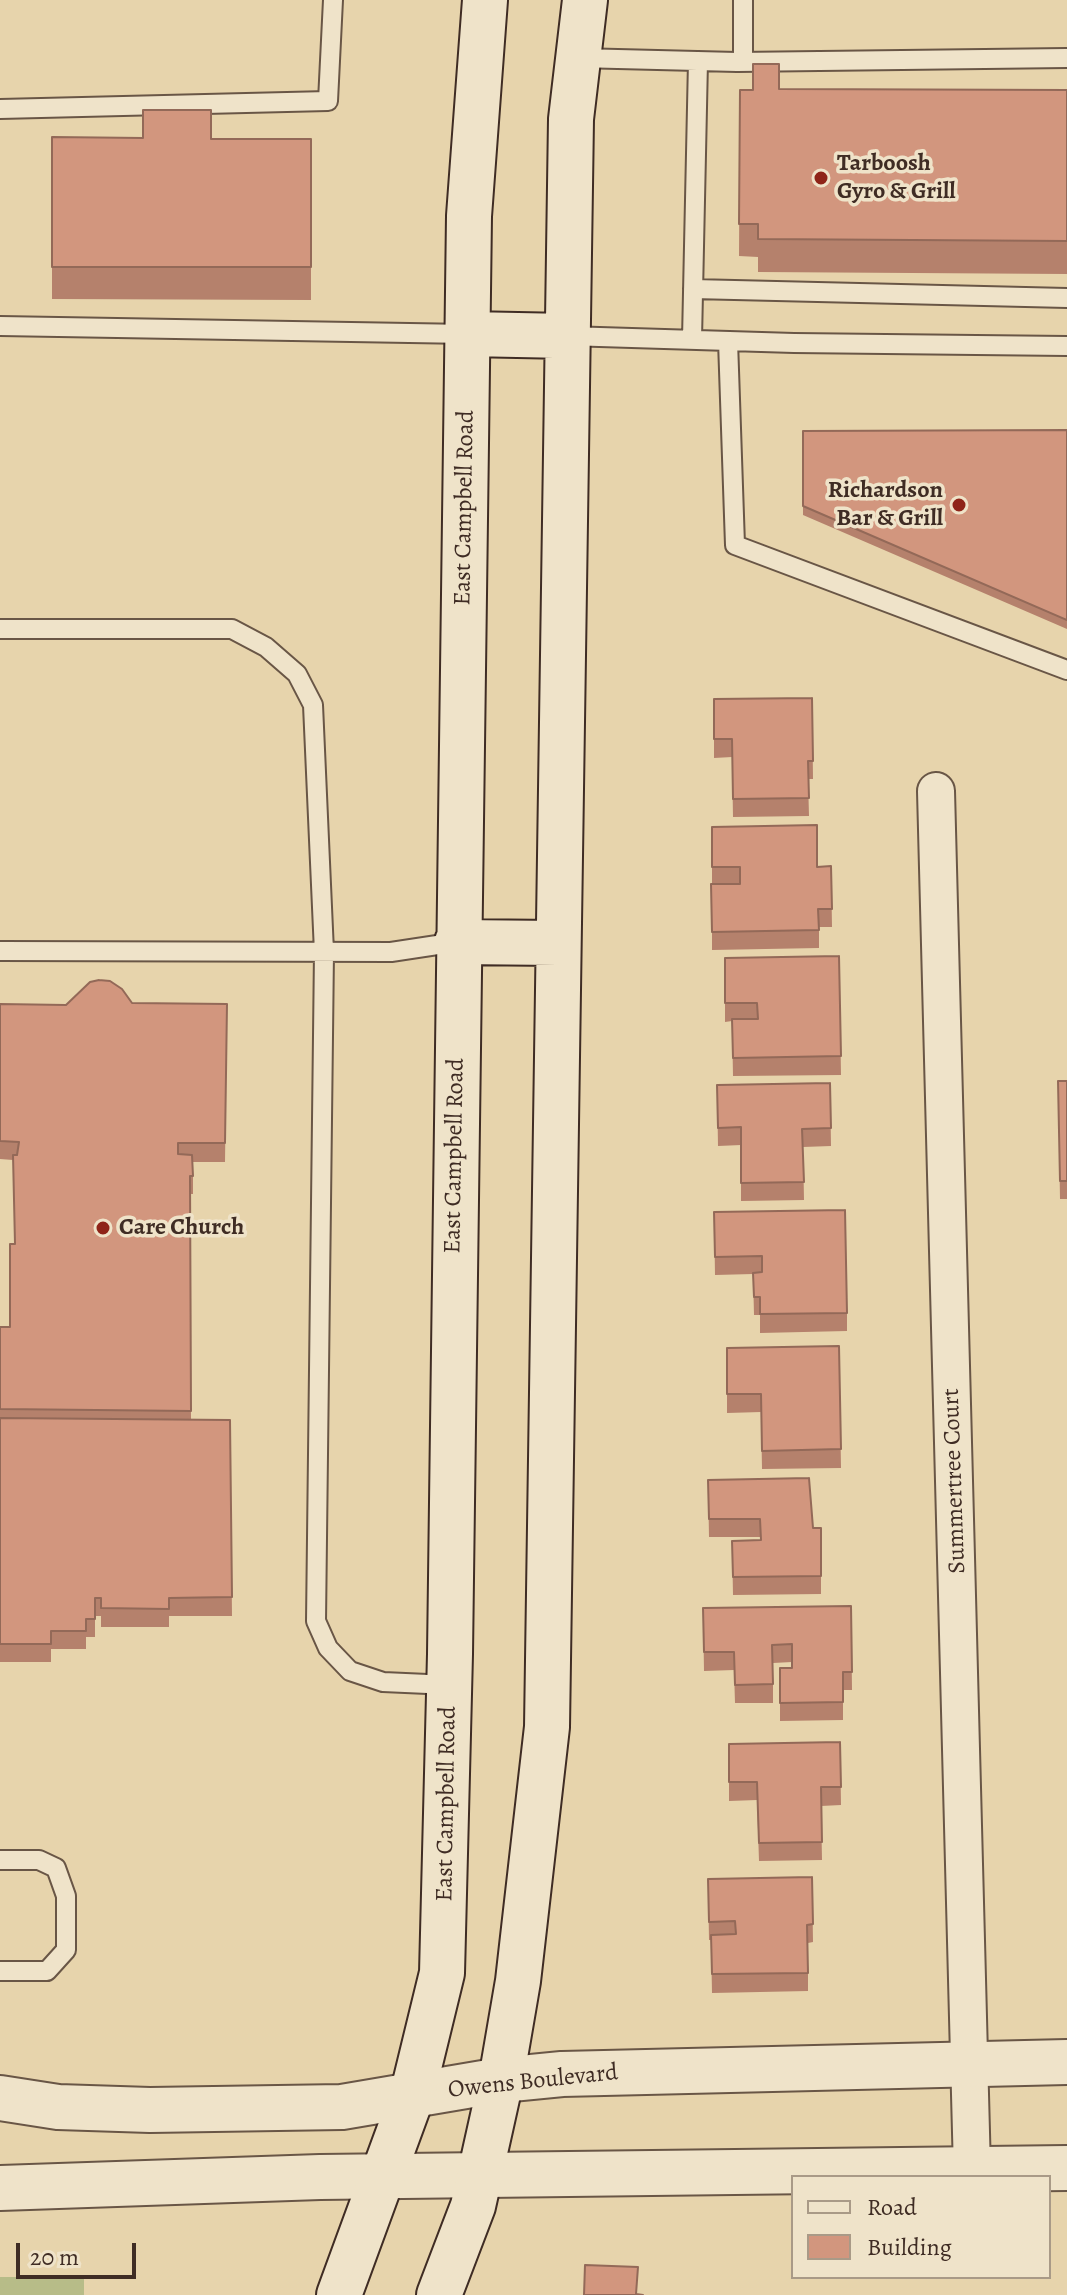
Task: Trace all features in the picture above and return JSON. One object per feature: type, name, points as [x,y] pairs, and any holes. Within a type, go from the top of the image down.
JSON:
[{"type":"main road","name":"East Campbell Road","points":[[339,2295],[412,2096],[442,1973],[450,1685],[457,942],[469,216],[485,0]]},
{"type":"main road","points":[[439,2295],[481,2174],[501,2080],[518,1981],[547,1727],[571,119],[585,0]]},
{"type":"main road","points":[[468,334],[567,336]]},
{"type":"main road","points":[[457,942],[558,943]]},
{"type":"main road","name":"Owens Boulevard","points":[[0,2098],[58,2107],[150,2110],[342,2107],[501,2080],[636,2071],[1067,2062]]},
{"type":"main road","points":[[0,2188],[481,2174],[1067,2168]]},
{"type":"street","name":"Summertree Court","points":[[936,791],[972,2170]]},
{"type":"lane","points":[[0,109],[328,101],[333,0]]},
{"type":"lane","points":[[743,0],[743,62]]},
{"type":"lane","points":[[578,58],[743,62],[1067,58]]},
{"type":"lane","points":[[692,339],[698,61]]},
{"type":"lane","points":[[693,289],[1067,298]]},
{"type":"lane","points":[[0,326],[468,334]]},
{"type":"lane","points":[[567,336],[1067,346]]},
{"type":"lane","points":[[728,341],[735,545],[1067,670]]},
{"type":"lane","points":[[0,629],[232,629],[266,647],[297,674],[313,705],[324,952],[316,1621],[328,1648],[350,1671],[383,1682],[450,1685]]},
{"type":"lane","points":[[0,951],[391,952],[457,942]]},
{"type":"lane","points":[[0,1860],[39,1860],[56,1868],[66,1896],[66,1950],[47,1971],[0,1971]]},
{"type":"green space","points":[[0,2277],[84,2277],[84,2295],[0,2295]]},
{"type":"building","points":[[753,64],[779,64],[779,89],[1067,90],[1067,241],[758,239],[758,224],[739,224],[740,90],[753,90]]},
{"type":"building","points":[[143,110],[211,110],[211,139],[311,139],[311,267],[52,267],[52,137],[143,138]]},
{"type":"building","points":[[1067,430],[1067,620],[803,506],[803,431]]},
{"type":"building","points":[[812,698],[813,761],[808,761],[809,798],[733,799],[732,739],[714,739],[714,699]]},
{"type":"building","points":[[817,825],[817,867],[831,866],[832,909],[818,909],[819,930],[712,932],[711,884],[740,884],[740,867],[712,867],[712,827]]},
{"type":"building","points":[[839,956],[841,1056],[733,1058],[732,1019],[758,1019],[757,1003],[725,1003],[725,958]]},
{"type":"building","name":"Care Church","points":[[110,981],[122,989],[132,1003],[227,1004],[225,1143],[178,1143],[178,1154],[192,1155],[191,1411],[0,1409],[0,1327],[10,1327],[10,1244],[15,1244],[13,1155],[17,1155],[19,1142],[0,1141],[0,1004],[66,1005],[90,982]]},
{"type":"building","points":[[1058,1081],[1067,1081],[1067,1181],[1060,1181]]},
{"type":"building","points":[[830,1083],[831,1128],[802,1129],[804,1182],[741,1183],[741,1127],[718,1128],[717,1085]]},
{"type":"building","points":[[845,1210],[847,1313],[760,1314],[760,1297],[754,1297],[753,1273],[762,1272],[762,1256],[715,1257],[714,1212]]},
{"type":"building","points":[[839,1346],[841,1449],[762,1451],[761,1394],[727,1394],[727,1348]]},
{"type":"building","points":[[0,1418],[230,1420],[232,1597],[169,1598],[169,1609],[101,1608],[101,1598],[95,1598],[95,1619],[86,1619],[86,1631],[51,1631],[51,1644],[0,1644]]},
{"type":"building","points":[[809,1478],[813,1528],[821,1528],[821,1576],[733,1577],[732,1541],[761,1540],[760,1519],[709,1519],[708,1480]]},
{"type":"building","points":[[851,1606],[852,1672],[843,1672],[843,1702],[780,1703],[780,1668],[792,1668],[792,1644],[772,1645],[773,1684],[735,1685],[734,1652],[704,1652],[703,1608]]},
{"type":"building","points":[[840,1742],[841,1787],[821,1787],[822,1842],[759,1843],[757,1782],[729,1782],[729,1744]]},
{"type":"building","points":[[812,1877],[813,1924],[807,1925],[808,1973],[712,1974],[711,1935],[736,1934],[735,1921],[709,1922],[708,1879]]},
{"type":"building","points":[[585,2265],[638,2267],[636,2294],[643,2295],[584,2295]]},
{"type":"place","name":"Tarboosh Gyro & Grill","points":[[821,178]]},
{"type":"place","name":"Richardson Bar & Grill","points":[[959,505]]},
{"type":"place","name":"Care Church","points":[[103,1228]]}]
